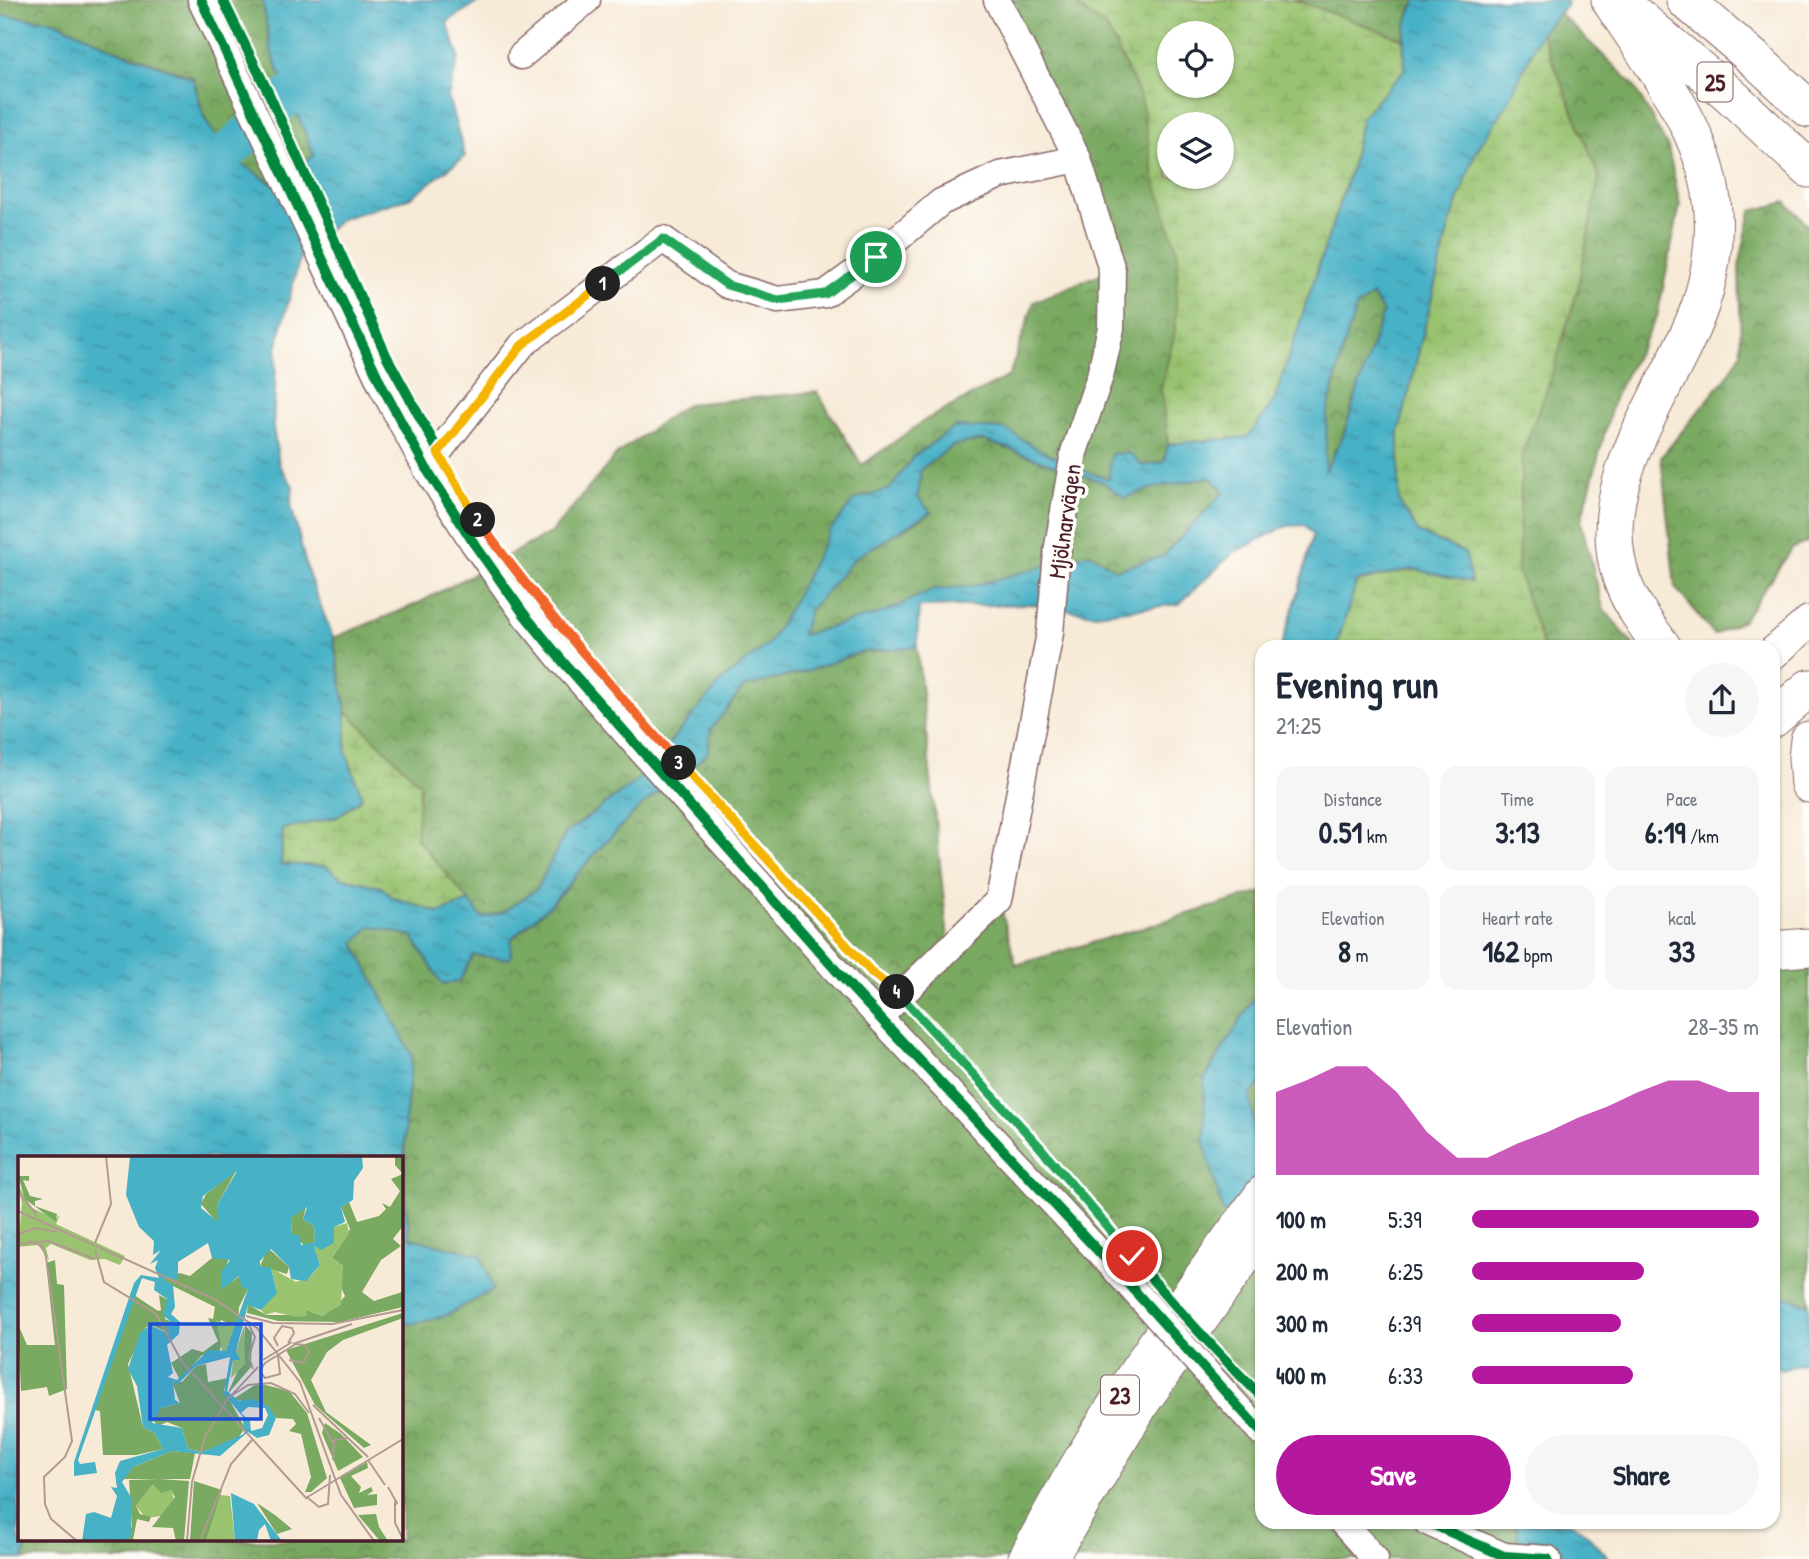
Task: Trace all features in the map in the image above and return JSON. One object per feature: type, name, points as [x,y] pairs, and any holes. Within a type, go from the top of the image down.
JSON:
[{"type":"highway","points":[[1610,0],[1658,75],[1698,147],[1708,180],[1713,211],[1709,275],[1700,307],[1632,452],[1616,508],[1615,530],[1621,577],[1634,606],[1657,640]]},
{"type":"highway","name":"25","points":[[1618,0],[1730,95],[1809,169]]},
{"type":"highway","points":[[1685,0],[1758,61],[1809,109]]},
{"type":"highway","points":[[1780,713],[1809,688]]},
{"type":"highway","points":[[1809,740],[1809,784]]},
{"type":"highway","points":[[1780,949],[1809,947]]},
{"type":"main road","points":[[1780,647],[1809,622]]},
{"type":"main road","points":[[1780,693],[1809,668]]},
{"type":"main road","name":"23","points":[[1051,1559],[1234,1250],[1255,1206]]},
{"type":"main road","name":"23","points":[[1024,1559],[1120,1395],[1234,1250],[1255,1239]]},
{"type":"street","points":[[201,0],[383,388],[426,468],[473,542],[524,614],[564,663],[879,1017],[1114,1268],[1255,1425]]},
{"type":"street","points":[[521,56],[587,0]]},
{"type":"street","name":"Mjölnarvägen","points":[[879,1017],[999,900],[1050,633],[1057,552],[1069,494],[1074,452],[1100,376],[1111,328],[1112,270],[1078,159],[997,0]]},
{"type":"street","points":[[426,468],[522,345],[663,239],[727,285],[778,300],[825,294],[876,257],[941,202],[1000,176],[1078,159]]},
{"type":"street","points":[[1348,1529],[1375,1559]]},
{"type":"street","points":[[1443,1529],[1504,1556],[1548,1559]]},
{"type":"green space","points":[[0,0],[262,0],[272,54],[314,155],[274,185],[227,154],[204,118],[193,77],[116,50],[54,21],[0,15]]},
{"type":"green space","points":[[997,0],[1077,0],[1078,7],[1107,28],[1141,98],[1154,177],[1179,253],[1175,332],[1161,389],[1168,444],[1164,462],[1142,466],[1109,479],[1082,470],[1040,450],[1005,429],[955,427],[914,456],[890,490],[854,500],[769,643],[722,681],[637,781],[565,834],[537,889],[503,912],[482,918],[416,838],[420,784],[346,711],[333,638],[417,604],[552,532],[617,454],[687,404],[817,392],[862,465],[925,420],[1009,376],[1034,302],[1112,269]]},
{"type":"green space","points":[[1077,0],[1295,0],[1403,39],[1405,69],[1362,117],[1351,168],[1274,401],[1248,437],[1168,444],[1161,389],[1175,332],[1178,253],[1158,189],[1234,189],[1234,112],[1157,112],[1157,186],[1141,98],[1107,28],[1078,7]]},
{"type":"green space","points":[[1295,0],[1417,0],[1411,8],[1403,39]]},
{"type":"green space","points":[[1559,13],[1633,84],[1668,147],[1680,205],[1657,317],[1615,395],[1581,521],[1603,608],[1629,640],[1541,640],[1518,572],[1522,454],[1551,378],[1578,288],[1599,176],[1541,32]]},
{"type":"green space","points":[[1541,32],[1599,176],[1578,288],[1551,378],[1522,454],[1518,572],[1541,640],[1338,640],[1356,582],[1413,569],[1470,581],[1465,553],[1418,533],[1399,502],[1399,432],[1449,227],[1475,153],[1507,104]]},
{"type":"green space","points":[[1786,202],[1809,226],[1809,541],[1792,549],[1743,620],[1714,635],[1675,587],[1661,457],[1729,374],[1741,353],[1739,267],[1751,211]]},
{"type":"green space","points":[[1372,294],[1383,312],[1343,436],[1324,473],[1327,415],[1342,352],[1356,308]]},
{"type":"green space","points":[[983,440],[1103,482],[1124,498],[1153,488],[1210,477],[1225,492],[1163,556],[1116,570],[1090,553],[974,586],[931,590],[888,611],[801,635],[809,611],[855,558],[931,513],[918,498],[921,469],[954,445]]},
{"type":"green space","points":[[917,647],[949,949],[999,900],[1016,965],[1255,894],[1255,996],[1204,1080],[1255,1239],[1255,1529],[1517,1529],[1520,1559],[23,1559],[27,1542],[402,1542],[402,1326],[443,1317],[481,1255],[410,1238],[404,1193],[405,1121],[412,1056],[353,943],[371,926],[412,936],[459,982],[473,955],[512,939],[552,903],[641,806],[707,754],[711,729],[744,687],[807,671],[861,652]]},
{"type":"green space","points":[[346,711],[420,784],[416,838],[469,901],[439,913],[392,897],[381,887],[340,877],[326,866],[281,865],[283,829],[337,817],[362,798],[346,751]]},
{"type":"green space","points":[[1780,969],[1809,969],[1809,1305],[1780,1295]]},
{"type":"green space","points":[[1255,1089],[1255,1132],[1250,1095]]},
{"type":"water","points":[[262,0],[481,0],[447,22],[459,57],[448,97],[465,156],[411,197],[341,219],[301,253],[277,345],[273,427],[279,465],[293,486],[291,505],[308,573],[333,638],[346,711],[346,751],[362,798],[337,817],[283,829],[281,864],[326,866],[340,877],[381,887],[392,897],[439,913],[469,901],[482,918],[503,912],[537,889],[565,834],[637,781],[722,681],[769,643],[829,532],[854,500],[890,489],[914,456],[955,427],[1005,429],[1040,450],[1082,470],[1109,479],[1111,454],[1130,453],[1142,466],[1164,462],[1168,444],[1248,437],[1274,401],[1351,168],[1362,117],[1405,69],[1406,25],[1417,0],[1567,0],[1566,6],[1541,32],[1507,104],[1475,153],[1449,227],[1399,432],[1399,502],[1419,533],[1465,553],[1471,582],[1413,569],[1357,581],[1338,640],[1283,640],[1313,535],[1305,525],[1287,526],[1234,552],[1179,604],[1094,614],[1032,604],[919,607],[917,647],[861,652],[807,671],[744,687],[711,729],[707,754],[641,806],[552,903],[512,938],[510,959],[473,955],[459,982],[442,984],[412,936],[371,926],[354,943],[412,1056],[405,1121],[404,1193],[410,1238],[481,1255],[493,1290],[443,1317],[402,1326],[402,1156],[18,1156],[18,1542],[27,1542],[23,1559],[0,1559],[0,15],[54,21],[116,50],[193,78],[204,118],[227,154],[274,185],[314,155],[272,54]],"holes":[[[1372,295],[1383,312],[1343,436],[1325,471],[1327,415],[1356,308]],[[983,440],[1103,482],[1124,498],[1153,488],[1210,477],[1224,492],[1163,556],[1116,570],[1090,553],[974,586],[931,590],[888,611],[802,635],[809,611],[855,558],[931,512],[918,498],[921,469],[954,445]]]},
{"type":"water","points":[[1255,996],[1255,1090],[1250,1096],[1255,1133],[1255,1252],[1223,1212],[1205,1145],[1204,1080]]},
{"type":"water","points":[[1780,1295],[1809,1305],[1809,1361],[1782,1370]]},
{"type":"water","points":[[1517,1529],[1579,1529],[1609,1559],[1520,1559]]},
{"type":"waterway","points":[[187,190],[348,41],[342,0]]},
{"type":"cycle path","points":[[201,0],[383,388],[426,468],[473,542],[524,614],[564,663],[849,985],[1114,1268],[1255,1425]]},
{"type":"cycle path","points":[[223,0],[269,94],[387,357],[470,509],[517,574],[561,629],[704,791],[873,974],[904,1000],[948,1045],[1157,1285],[1255,1390]]},
{"type":"cycle path","points":[[1443,1529],[1504,1556],[1548,1559]]},
{"type":"route","points":[[876,257],[825,294],[778,300],[727,285],[663,239],[522,345],[438,453],[470,509],[517,575],[561,629],[704,791],[873,974],[901,995],[970,1070],[1039,1146],[1132,1256]]}]
